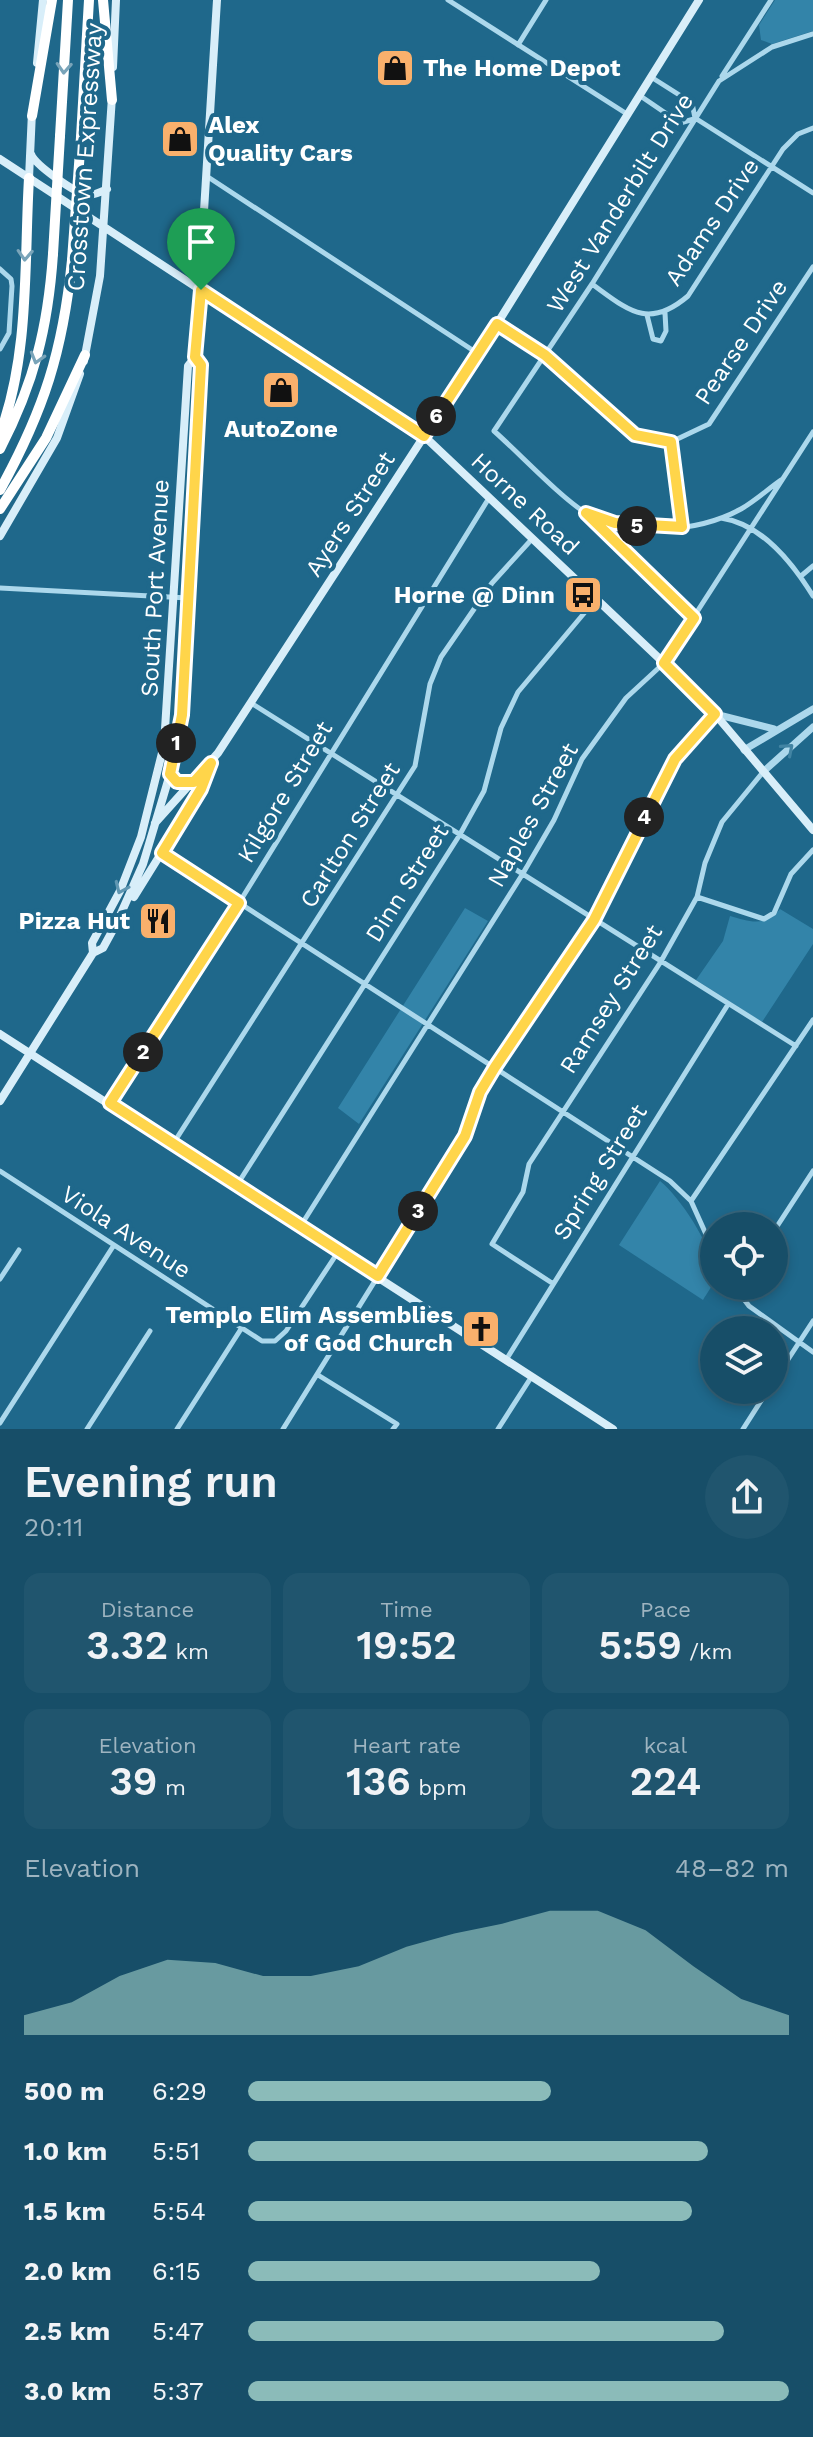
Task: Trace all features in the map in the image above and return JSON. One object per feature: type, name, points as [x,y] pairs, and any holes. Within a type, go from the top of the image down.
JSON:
[{"type":"highway","points":[[32,116],[52,0]]},
{"type":"highway","name":"Crosstown Expressway","points":[[0,449],[20,409],[38,359],[49,314],[68,0]]},
{"type":"highway","name":"Crosstown Expressway","points":[[0,490],[49,390],[63,334],[72,260],[89,0]]},
{"type":"highway","points":[[103,0],[112,100]]},
{"type":"highway","points":[[0,434],[14,394],[19,358],[29,178]]},
{"type":"highway","points":[[0,509],[46,438],[85,355]]},
{"type":"main road","points":[[29,178],[43,0]]},
{"type":"main road","name":"Crosstown Expressway","points":[[0,536],[57,438],[85,355],[100,276],[116,0]]},
{"type":"main road","name":"South Port Avenue","points":[[114,929],[143,864],[166,731],[188,366],[195,357],[201,290],[217,0]]},
{"type":"main road","name":"Ayers Street","points":[[93,953],[92,943],[151,822],[211,763],[251,703],[497,324],[696,1]]},
{"type":"main road","points":[[30,153],[38,165],[82,194],[93,195],[107,189]]},
{"type":"main road","name":"Horne Road","points":[[0,159],[424,436],[715,714],[813,830]]},
{"type":"main road","name":"South Port Avenue","points":[[151,822],[170,774],[182,715],[201,365],[195,357]]},
{"type":"main road","name":"Ayers Street","points":[[0,1101],[93,953],[103,948],[201,789],[211,763]]},
{"type":"main road","points":[[170,774],[177,782],[194,782]]},
{"type":"main road","points":[[0,1034],[533,1375],[610,1428]]},
{"type":"street","points":[[448,0],[627,114]]},
{"type":"street","points":[[518,45],[546,0]]},
{"type":"street","points":[[719,81],[771,0]]},
{"type":"street","name":"West Vanderbilt Drive","points":[[785,477],[742,508],[720,518],[682,527],[615,523],[586,513],[494,431],[592,284],[719,81],[772,47],[813,34]]},
{"type":"street","points":[[650,77],[692,103],[695,118],[813,193]]},
{"type":"street","points":[[639,95],[680,123],[695,118]]},
{"type":"street","name":"Adams Drive","points":[[647,315],[665,313],[688,296],[772,165],[798,134],[813,128]]},
{"type":"street","points":[[208,177],[477,353]]},
{"type":"street","name":"Pearse Drive","points":[[671,442],[709,424],[813,267]]},
{"type":"street","points":[[0,269],[11,279],[9,333],[0,349]]},
{"type":"street","points":[[592,284],[625,307],[647,315],[653,339],[661,341],[666,331],[665,313]]},
{"type":"street","points":[[497,324],[545,355],[635,435],[671,442],[682,527]]},
{"type":"street","name":"Naples Street","points":[[300,1227],[522,875],[554,820],[582,759],[626,698],[664,663],[813,432]]},
{"type":"street","name":"Kilgore Street","points":[[110,1103],[239,903],[489,498]]},
{"type":"street","points":[[586,513],[694,618]]},
{"type":"street","points":[[720,518],[735,520],[777,549],[801,576],[813,596]]},
{"type":"street","name":"Carlton Street","points":[[173,1144],[415,766],[426,699],[441,657],[492,583],[532,539]]},
{"type":"street","points":[[801,576],[813,566]]},
{"type":"street","points":[[0,588],[188,598]]},
{"type":"street","name":"Dinn Street","points":[[237,1185],[459,836],[484,791],[501,728],[518,692],[597,599]]},
{"type":"street","points":[[251,703],[727,1006],[796,1046]]},
{"type":"street","points":[[744,750],[774,729],[798,720],[813,709]]},
{"type":"street","points":[[283,1429],[465,1136],[480,1092],[495,1067],[594,920],[675,759],[715,714],[774,729]]},
{"type":"street","name":"Ramsey Street","points":[[552,1283],[492,1244],[523,1192],[529,1164],[660,963],[697,897],[705,863],[722,822],[763,772],[813,727]]},
{"type":"street","points":[[697,897],[764,919],[774,913],[791,874],[813,850]]},
{"type":"street","points":[[162,853],[632,1154],[670,1181],[691,1201],[700,1221]]},
{"type":"street","name":"Spring Street","points":[[506,1360],[727,1006]]},
{"type":"street","points":[[691,1201],[813,1020]]},
{"type":"street","name":"Viola Avenue","points":[[0,1171],[262,1341],[275,1341],[286,1331],[338,1251]]},
{"type":"street","points":[[786,1212],[813,1171]]},
{"type":"street","points":[[0,1423],[114,1245]]},
{"type":"street","points":[[0,1279],[19,1250]]},
{"type":"street","points":[[744,1300],[813,1352]]},
{"type":"street","points":[[788,1359],[813,1321]]},
{"type":"street","points":[[177,1429],[241,1329]]},
{"type":"street","points":[[87,1429],[150,1331]]},
{"type":"street","points":[[318,1375],[397,1424],[393,1429]]},
{"type":"street","points":[[498,1429],[533,1375]]},
{"type":"street","points":[[743,1429],[759,1404]]},
{"type":"shaded area","points":[[775,0],[813,0],[813,31],[772,44],[761,40],[759,25]]},
{"type":"shaded area","points":[[465,908],[488,921],[359,1124],[338,1108]]},
{"type":"shaded area","points":[[780,909],[813,929],[813,944],[762,1022],[696,980],[723,941],[730,916],[763,921]]},
{"type":"shaded area","points":[[660,1181],[687,1212],[700,1235],[700,1298],[619,1245]]},
{"type":"place","name":"The Home Depot","points":[[395,68]]},
{"type":"place","name":"Alex Quality Cars","points":[[180,139]]},
{"type":"place","name":"AutoZone","points":[[281,390]]},
{"type":"place","name":"Horne @ Dinn","points":[[583,595]]},
{"type":"place","name":"Pizza Hut","points":[[158,921]]},
{"type":"place","name":"Templo Elim Assemblies of God Church","points":[[481,1329]]},
{"type":"route","points":[[201,290],[424,436],[497,324],[545,355],[635,435],[671,442],[682,527],[651,528],[615,523],[586,513],[694,618],[664,663],[715,714],[675,759],[594,920],[495,1067],[480,1092],[465,1136],[378,1276],[110,1103],[239,903],[162,853],[201,789],[211,763],[194,782],[177,782],[170,774],[182,715],[187,638],[201,365],[195,357],[201,290]]}]
